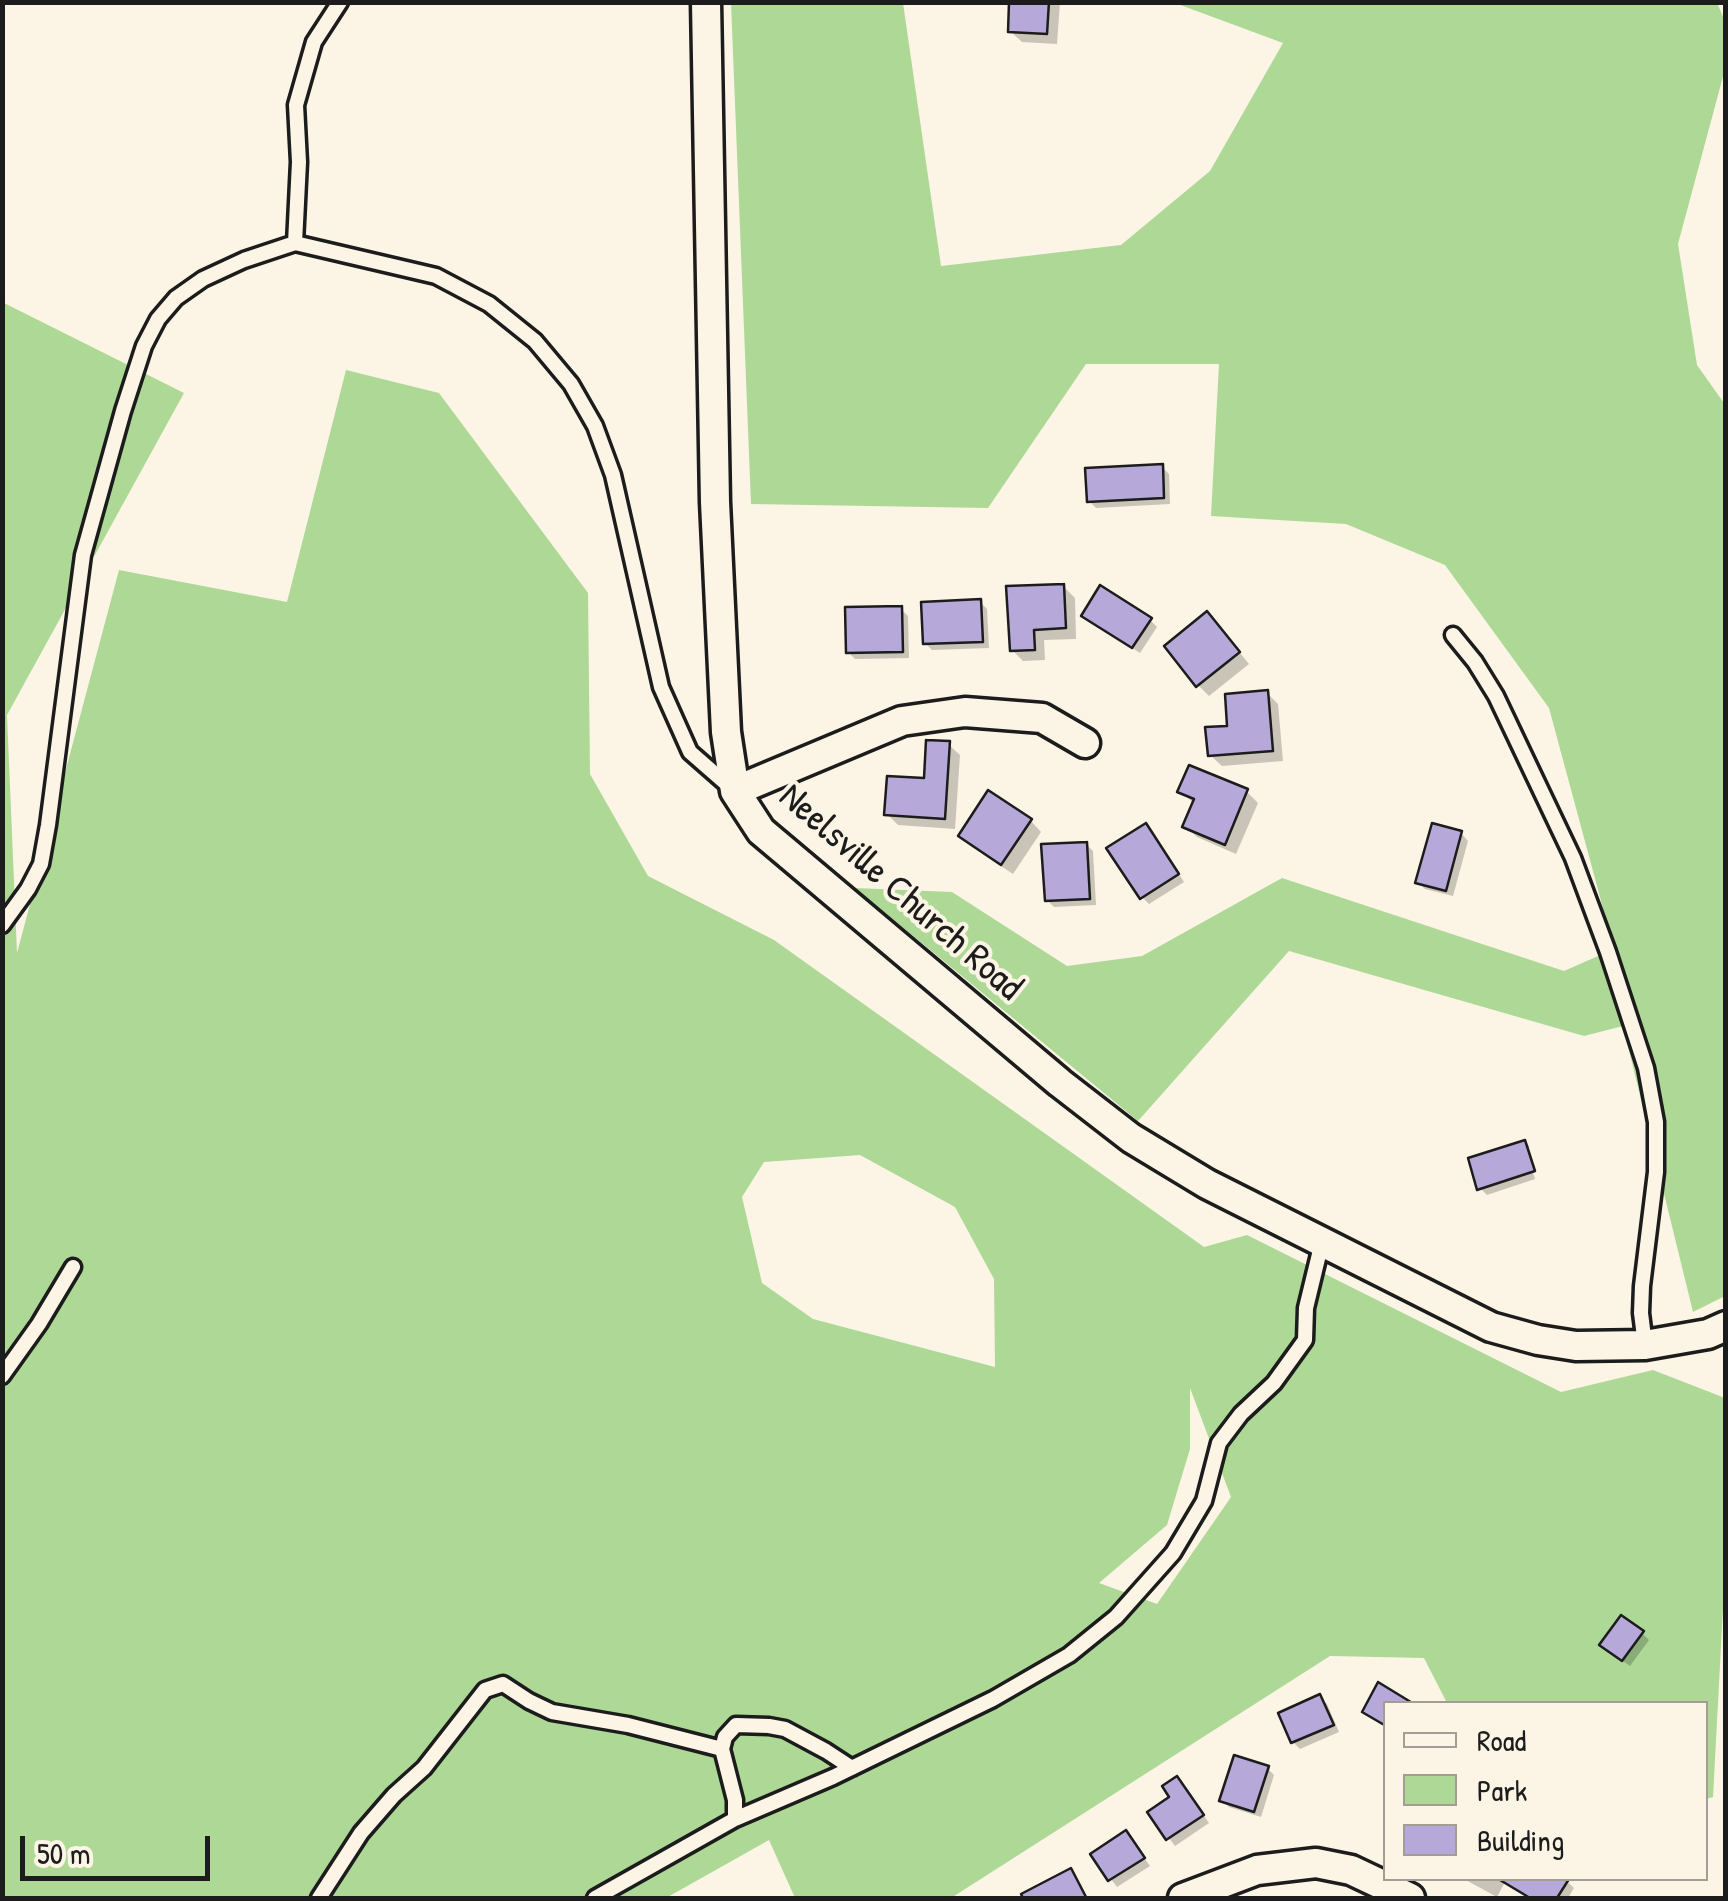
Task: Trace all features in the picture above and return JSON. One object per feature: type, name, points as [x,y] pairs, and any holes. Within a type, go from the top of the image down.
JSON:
[{"type":"street","name":"Neelsville Church Road","points":[[706,2],[716,502],[726,732],[735,791],[761,830],[1131,1138],[1207,1184],[1491,1326],[1538,1340],[1576,1346],[1645,1345],[1708,1334],[1726,1326]]},
{"type":"street","points":[[735,791],[902,720],[965,712],[1042,718],[1085,743]]},
{"type":"street","points":[[1182,1898],[1257,1870],[1316,1863],[1351,1870],[1410,1898]]},
{"type":"lane","points":[[295,243],[299,162],[296,104],[314,42],[340,2]]},
{"type":"lane","points":[[2,925],[28,890],[41,864],[83,555],[144,346],[158,319],[176,298],[203,279],[295,243],[436,276],[489,304],[535,342],[571,384],[594,426],[613,475],[661,687],[690,752],[735,791]]},
{"type":"lane","points":[[1453,635],[1476,662],[1496,696],[1573,858],[1646,1068],[1656,1122],[1656,1172],[1642,1286],[1645,1345]]},
{"type":"lane","points":[[596,1898],[735,1819],[852,1768],[993,1699],[1069,1655],[1116,1617],[1173,1554],[1204,1502],[1219,1443],[1241,1414],[1274,1383],[1305,1340],[1306,1308],[1322,1242]]},
{"type":"lane","points":[[2,1376],[73,1267]]},
{"type":"lane","points":[[319,1898],[362,1833],[424,1768],[485,1690],[502,1684],[552,1712],[628,1725],[722,1749]]},
{"type":"lane","points":[[735,1819],[722,1749],[725,1737],[736,1725],[785,1730],[852,1768]]},
{"type":"green space","points":[[731,3],[903,3],[941,266],[1121,245],[1210,171],[1283,43],[1175,3],[1717,3],[1725,21],[1725,69],[1678,244],[1697,365],[1726,406],[1725,1296],[1693,1312],[1623,1026],[1584,1036],[1289,951],[1138,1121],[855,888],[952,892],[1067,966],[1142,956],[1282,878],[1564,971],[1614,949],[1549,708],[1445,565],[1346,524],[1211,516],[1219,364],[1086,364],[988,508],[751,504]]},
{"type":"green space","points":[[2,302],[184,393],[7,715],[17,953],[119,570],[287,602],[346,370],[439,393],[588,593],[590,774],[648,876],[774,940],[1204,1247],[1247,1235],[1561,1392],[1653,1370],[1725,1398],[1726,1552],[1713,1797],[1708,1798],[1708,1701],[1446,1701],[1424,1658],[1330,1656],[951,1898],[795,1898],[769,1840],[666,1898],[3,1898]],"holes":[[[860,1155],[955,1207],[994,1279],[995,1367],[813,1319],[762,1283],[742,1197],[764,1162]],[[1190,1388],[1231,1497],[1157,1604],[1099,1583],[1167,1525],[1190,1449]]]},
{"type":"building","points":[[1009,2],[1049,2],[1047,34],[1008,32]]},
{"type":"building","points":[[1163,464],[1164,498],[1087,502],[1085,468]]},
{"type":"building","points":[[1064,584],[1066,628],[1034,630],[1035,650],[1010,651],[1006,586]]},
{"type":"building","points":[[1100,585],[1152,618],[1132,648],[1081,616]]},
{"type":"building","points":[[981,599],[983,642],[923,644],[921,602]]},
{"type":"building","points":[[902,606],[903,652],[846,653],[845,607]]},
{"type":"building","points":[[1207,611],[1240,652],[1196,687],[1164,646]]},
{"type":"building","points":[[1268,690],[1273,751],[1208,756],[1205,727],[1227,726],[1225,694]]},
{"type":"building","points":[[926,740],[950,741],[945,819],[884,815],[887,776],[924,778]]},
{"type":"building","points":[[1189,765],[1248,789],[1225,845],[1182,827],[1194,799],[1177,792]]},
{"type":"building","points":[[988,790],[1032,819],[1001,865],[958,836]]},
{"type":"building","points":[[1146,823],[1179,874],[1140,899],[1106,848]]},
{"type":"building","points":[[1432,823],[1462,831],[1446,891],[1415,883]]},
{"type":"building","points":[[1087,842],[1090,899],[1045,901],[1041,844]]},
{"type":"building","points":[[1525,1140],[1535,1171],[1477,1190],[1468,1158]]},
{"type":"building","points":[[1621,1615],[1644,1631],[1622,1661],[1599,1645]]},
{"type":"building","points":[[1378,1682],[1409,1701],[1383,1701],[1383,1724],[1362,1712]]},
{"type":"building","points":[[1320,1694],[1334,1725],[1291,1743],[1278,1713]]},
{"type":"building","points":[[1234,1755],[1269,1766],[1254,1812],[1219,1801]]},
{"type":"building","points":[[1177,1776],[1204,1815],[1166,1840],[1147,1812],[1169,1797],[1162,1786]]},
{"type":"building","points":[[1126,1830],[1145,1858],[1108,1881],[1090,1854]]},
{"type":"building","points":[[1071,1868],[1086,1897],[1023,1898],[1021,1894]]},
{"type":"building","points":[[1502,1881],[1568,1881],[1557,1898],[1530,1898]]}]
